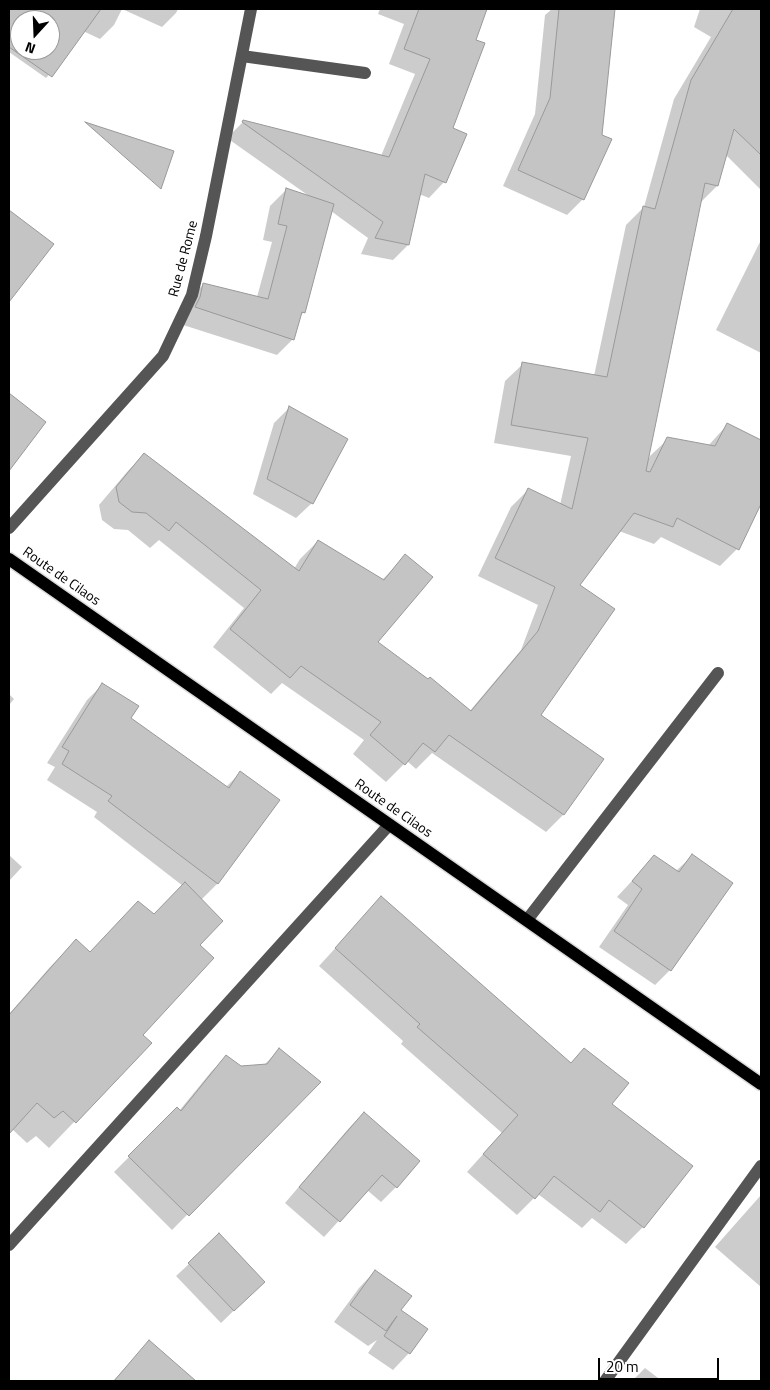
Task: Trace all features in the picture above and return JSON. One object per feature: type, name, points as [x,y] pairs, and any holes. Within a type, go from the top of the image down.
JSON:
[{"type":"main road","name":"Route de Cilaos","points":[[9,559],[761,1084]]},
{"type":"street","name":"Rue de Rome","points":[[9,528],[163,356],[192,296],[206,236],[251,9]]},
{"type":"street","points":[[242,56],[365,73]]},
{"type":"street","points":[[527,920],[718,674]]},
{"type":"street","points":[[9,1245],[390,825]]},
{"type":"street","points":[[605,1381],[761,1166]]},
{"type":"building","points":[[9,9],[101,9],[52,77],[28,60],[60,60],[60,10],[10,10],[10,48]]},
{"type":"building","points":[[419,9],[487,9],[476,40],[485,43],[453,128],[467,134],[446,183],[425,174],[409,245],[375,238],[383,222],[242,122],[243,120],[389,157],[430,59],[404,49]]},
{"type":"building","points":[[559,9],[615,9],[602,135],[612,139],[584,200],[518,170],[550,98]]},
{"type":"building","points":[[733,9],[761,9],[761,155],[734,129],[718,186],[705,183],[646,471],[650,472],[667,437],[715,446],[727,423],[761,440],[761,504],[739,550],[677,518],[673,527],[634,513],[580,585],[615,609],[541,715],[604,759],[564,815],[449,735],[435,752],[423,743],[405,765],[370,735],[381,722],[301,666],[290,678],[230,629],[261,590],[176,522],[169,531],[146,513],[132,512],[119,502],[116,487],[144,453],[299,571],[318,540],[384,580],[405,554],[433,577],[378,642],[428,679],[430,677],[471,711],[538,631],[555,587],[495,558],[528,488],[572,509],[588,438],[511,425],[522,362],[607,377],[643,206],[655,209],[691,80]]},
{"type":"building","points":[[85,122],[174,151],[161,189]]},
{"type":"building","points":[[286,188],[334,204],[305,313],[302,312],[294,340],[195,307],[200,297],[203,283],[268,299],[287,226],[278,224]]},
{"type":"building","points":[[9,210],[54,244],[9,302]]},
{"type":"building","points":[[9,393],[46,422],[9,471]]},
{"type":"building","points":[[289,406],[348,439],[313,504],[267,479]]},
{"type":"building","points":[[102,683],[139,706],[131,718],[229,788],[240,771],[280,800],[218,884],[108,801],[112,796],[62,764],[69,751],[62,747]]},
{"type":"building","points":[[692,854],[733,883],[671,971],[614,931],[642,889],[632,881],[654,855],[679,872]]},
{"type":"building","points":[[185,882],[223,921],[200,945],[214,958],[143,1035],[152,1043],[76,1123],[63,1111],[54,1118],[37,1103],[9,1134],[9,1015],[76,939],[90,952],[138,901],[154,914]]},
{"type":"building","points":[[381,896],[571,1063],[584,1048],[629,1083],[612,1104],[693,1166],[644,1228],[609,1200],[600,1212],[554,1176],[535,1199],[483,1154],[518,1115],[417,1027],[420,1024],[335,948]]},
{"type":"building","points":[[279,1048],[321,1082],[189,1216],[128,1156],[177,1107],[181,1111],[226,1055],[241,1066],[267,1064]]},
{"type":"building","points":[[364,1112],[420,1161],[397,1188],[382,1175],[340,1222],[299,1187]]},
{"type":"building","points":[[219,1233],[265,1282],[234,1311],[188,1263]]},
{"type":"building","points":[[375,1270],[412,1296],[401,1310],[428,1329],[410,1354],[384,1336],[397,1316],[386,1331],[350,1305]]},
{"type":"building","points":[[149,1340],[196,1381],[114,1381]]}]
